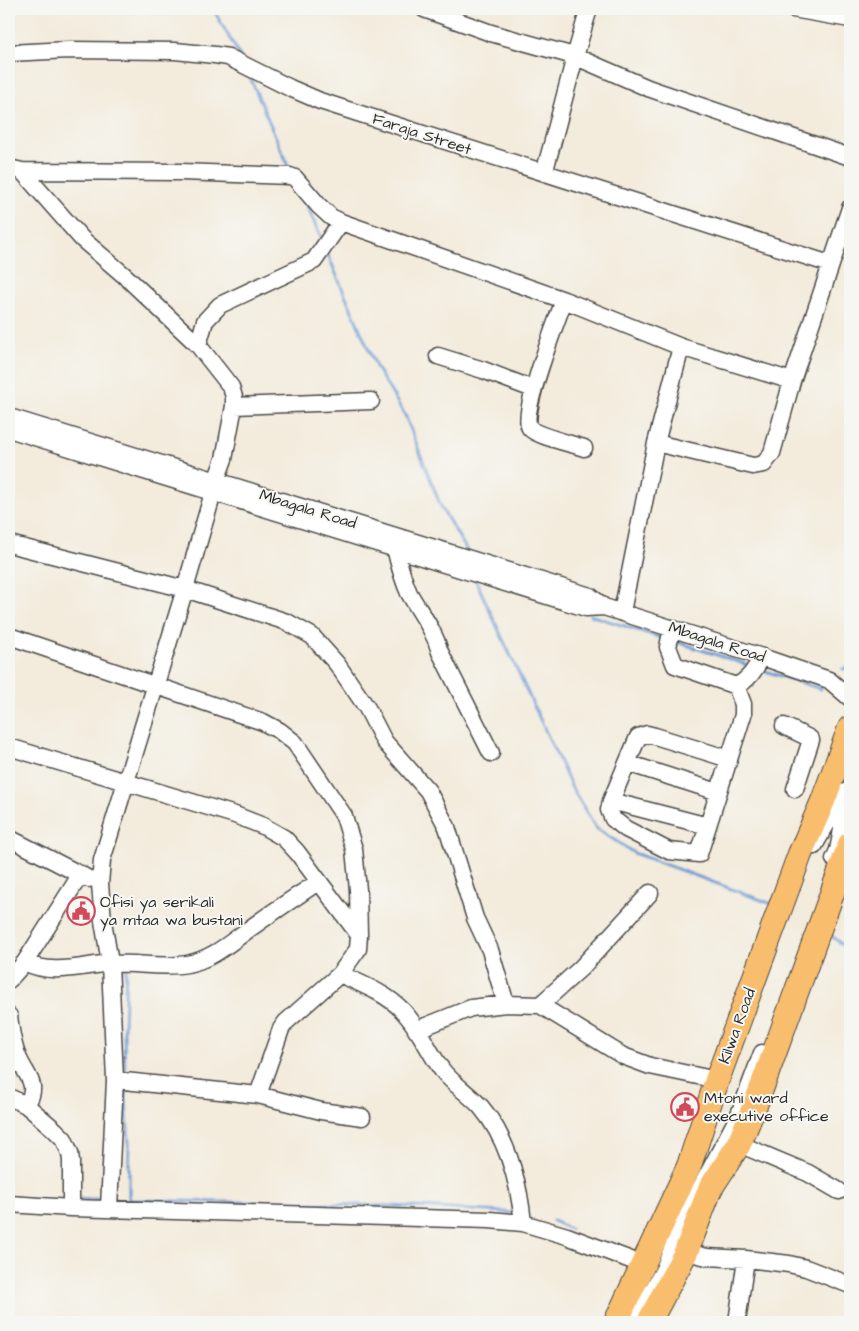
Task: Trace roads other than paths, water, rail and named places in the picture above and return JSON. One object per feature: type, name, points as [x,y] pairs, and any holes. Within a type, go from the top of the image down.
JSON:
[{"type":"highway","name":"Kilwa Road","points":[[616,1322],[689,1166],[717,1080],[800,854],[823,801],[850,728]]},
{"type":"highway","points":[[649,1322],[686,1252],[710,1189],[739,1144],[759,1096],[850,844]]},
{"type":"street","points":[[424,9],[491,33],[574,56],[648,88],[850,157]]},
{"type":"street","points":[[544,173],[560,117],[574,56],[589,9]]},
{"type":"street","points":[[792,9],[850,19]]},
{"type":"street","name":"Faraja Street","points":[[9,52],[69,50],[175,51],[228,57],[320,101],[830,264]]},
{"type":"street","points":[[15,170],[181,172],[290,176],[295,178],[331,216],[341,222],[564,300],[681,347],[792,381]]},
{"type":"street","points":[[15,170],[82,239],[125,276],[198,345],[231,387],[234,397],[224,459],[102,860],[100,884],[103,921],[110,963],[115,1080],[109,1208]]},
{"type":"street","points":[[656,443],[753,466],[764,464],[772,453],[792,381],[850,208]]},
{"type":"street","points":[[198,345],[205,321],[220,305],[314,261],[341,222]]},
{"type":"street","points":[[564,300],[533,389],[528,424],[531,430],[584,448]]},
{"type":"street","points":[[622,612],[656,443],[681,347]]},
{"type":"street","points":[[438,356],[483,370],[533,389]]},
{"type":"street","points":[[234,406],[371,401]]},
{"type":"street","name":"Mbagala Road","points":[[9,416],[395,548],[586,608],[604,606]]},
{"type":"street","name":"Mbagala Road","points":[[9,429],[590,596],[604,606],[829,680],[850,698]]},
{"type":"street","points":[[9,544],[185,590],[287,622],[312,636],[337,664],[367,708],[384,741],[428,791],[447,827],[475,918],[490,950],[506,1004]]},
{"type":"street","points":[[395,548],[399,569],[409,592],[437,640],[440,652],[491,753]]},
{"type":"street","points":[[672,628],[668,647],[675,665],[736,686],[743,683],[752,674],[762,657]]},
{"type":"street","points":[[9,636],[263,722],[280,731],[295,743],[344,816],[352,838],[358,890],[358,949],[340,974],[286,1022],[276,1040],[258,1095]]},
{"type":"street","name":"Mbagala Road","points":[[829,680],[850,679]]},
{"type":"street","points":[[729,759],[647,734],[638,737],[611,800],[609,810],[613,820],[626,829],[669,851],[699,854],[743,715],[743,704],[736,686]]},
{"type":"street","points":[[784,726],[811,740],[796,790]]},
{"type":"street","points":[[9,747],[235,815],[263,826],[284,838],[297,852],[359,935]]},
{"type":"street","points":[[627,763],[718,792]]},
{"type":"street","points":[[636,1322],[664,1269],[684,1219],[716,1106],[816,842],[850,783]]},
{"type":"street","points":[[684,1219],[738,1117],[838,850],[850,789]]},
{"type":"street","points":[[611,800],[708,826]]},
{"type":"street","points":[[9,838],[100,884]]},
{"type":"street","points":[[9,980],[25,962],[81,874]]},
{"type":"street","points":[[25,962],[34,967],[50,970],[110,963],[175,965],[196,961],[212,955],[318,882]]},
{"type":"street","points":[[540,1005],[581,968],[650,893]]},
{"type":"street","points":[[340,974],[386,997],[402,1010],[443,1070],[480,1107],[496,1129],[506,1151],[516,1181],[523,1223]]},
{"type":"street","points":[[416,1030],[471,1008],[506,1004],[540,1005],[623,1056],[650,1066],[717,1080]]},
{"type":"street","points":[[9,1016],[19,1059],[30,1077],[32,1086],[32,1093],[26,1105]]},
{"type":"street","points":[[115,1080],[258,1095],[321,1111],[362,1117]]},
{"type":"street","points":[[9,1098],[26,1105],[64,1139],[70,1153],[70,1208]]},
{"type":"street","points":[[739,1144],[808,1173],[839,1191]]},
{"type":"street","points":[[9,1204],[70,1208],[453,1217],[523,1223],[568,1236],[644,1265]]},
{"type":"street","points":[[686,1252],[707,1258],[746,1259],[789,1264],[806,1268],[850,1285]]},
{"type":"street","points":[[737,1322],[746,1259]]},
{"type":"waterway","points":[[213,9],[240,56]]},
{"type":"waterway","points":[[249,75],[289,168]]},
{"type":"waterway","points":[[304,200],[322,239]]},
{"type":"waterway","points":[[328,255],[377,369],[405,415],[442,509],[468,552]]},
{"type":"waterway","points":[[475,579],[572,788],[596,828],[634,853],[772,904]]},
{"type":"waterway","points":[[590,615],[665,639]]},
{"type":"waterway","points":[[674,641],[751,666]]},
{"type":"waterway","points":[[843,669],[850,667]]},
{"type":"waterway","points":[[762,670],[821,689]]},
{"type":"waterway","points":[[828,933],[850,951]]},
{"type":"waterway","points":[[125,1075],[126,969]]},
{"type":"waterway","points":[[125,1087],[129,1143],[129,1200],[371,1205],[516,1213]]},
{"type":"waterway","points":[[80,1199],[104,1199]]},
{"type":"waterway","points":[[553,1221],[570,1229]]},
{"type":"place","name":"Ofisi ya serikali ya mtaa wa bustani","points":[[81,911]]},
{"type":"place","name":"Mtoni ward executive office","points":[[685,1107]]}]
